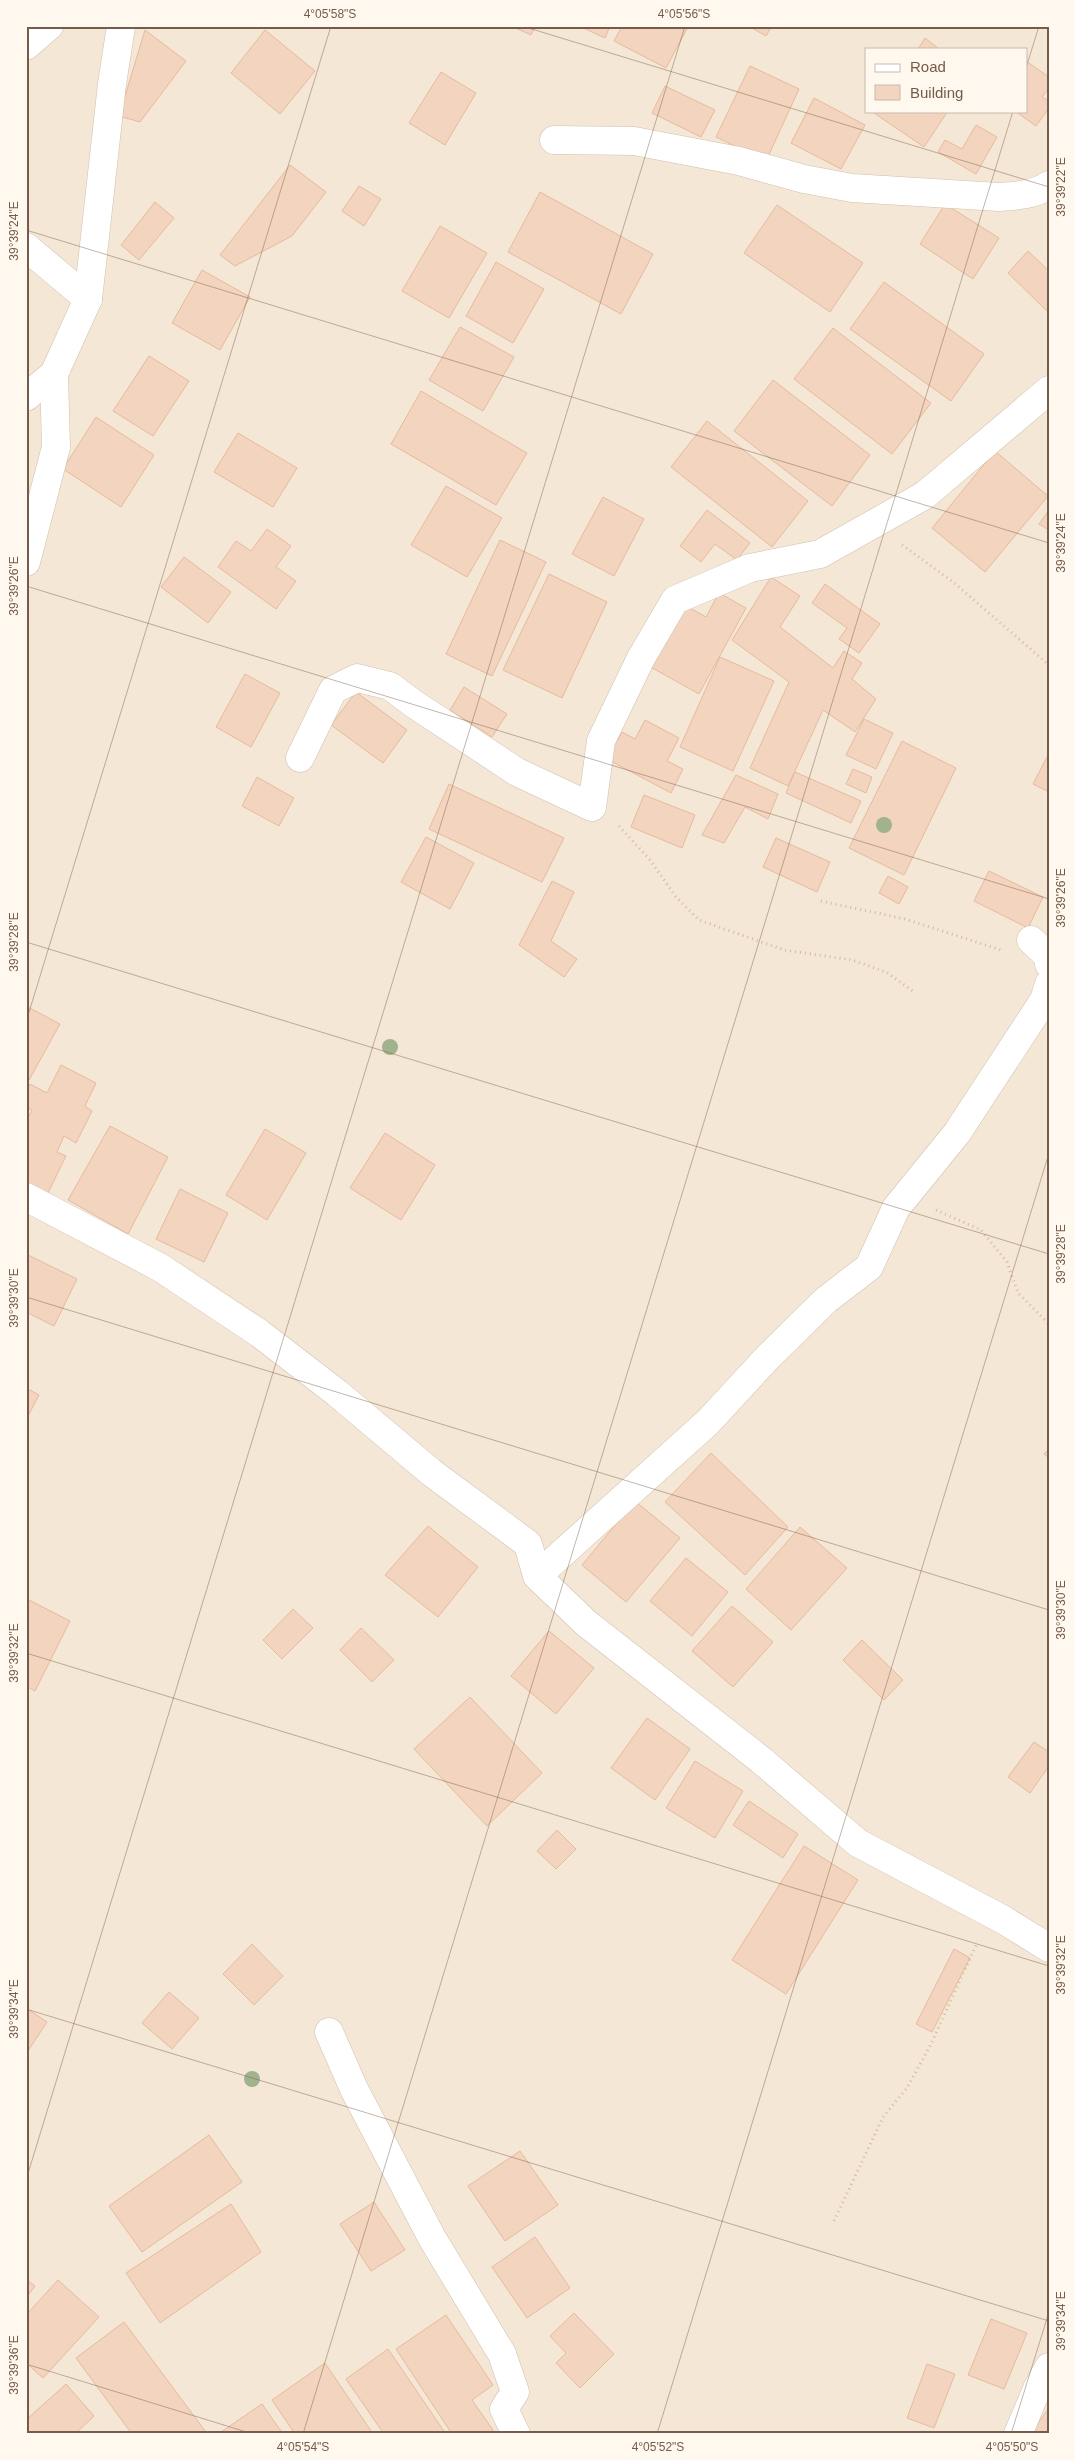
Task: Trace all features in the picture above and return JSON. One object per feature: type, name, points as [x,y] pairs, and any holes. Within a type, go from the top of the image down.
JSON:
[{"type":"street","points":[[26,46],[49,26]]},
{"type":"street","points":[[26,562],[56,446],[54,374],[88,299],[112,84],[122,26]]},
{"type":"street","points":[[554,140],[634,141],[730,159],[804,180],[852,188],[998,197],[1026,194],[1041,190],[1049,185]]},
{"type":"street","points":[[26,247],[88,299]]},
{"type":"street","points":[[26,397],[54,374]]},
{"type":"street","points":[[300,758],[333,690],[358,678],[390,686],[517,772],[592,808],[601,741],[641,658],[675,600],[750,568],[820,554],[873,525],[925,495],[1049,390]]},
{"type":"street","points":[[1020,947],[1048,956],[1049,964]]},
{"type":"street","points":[[537,1576],[708,1422],[767,1358],[826,1300],[868,1266],[896,1208],[957,1133],[1044,1000],[1049,984]]},
{"type":"street","points":[[26,1197],[161,1268],[291,1356],[432,1473],[528,1544],[537,1576],[586,1623],[761,1760],[858,1842],[1002,1919],[1049,1948]]},
{"type":"street","points":[[329,2032],[354,2090],[432,2238],[502,2354],[515,2392],[504,2409],[516,2434]]},
{"type":"street","points":[[1018,2434],[1037,2389],[1049,2367]]},
{"type":"path","points":[[873,525],[953,582],[1049,665]]},
{"type":"path","points":[[592,808],[624,829],[650,860],[676,897],[699,920],[784,950],[852,960],[886,972],[914,992]]},
{"type":"path","points":[[821,901],[1020,947]]},
{"type":"path","points":[[896,1208],[933,1209],[981,1230],[1007,1262],[1018,1293],[1049,1324]]},
{"type":"path","points":[[834,2222],[883,2117],[907,2088],[931,2044],[979,1940],[1002,1919]]},
{"type":"shaded area","points":[[26,26],[1049,26],[1049,2434],[26,2434]]},
{"type":"building","points":[[511,26],[535,26],[531,35]]},
{"type":"building","points":[[579,26],[610,26],[605,38]]},
{"type":"building","points":[[622,26],[688,27],[666,68],[614,41]]},
{"type":"building","points":[[748,26],[772,26],[766,36]]},
{"type":"building","points":[[145,30],[186,61],[140,122],[119,116]]},
{"type":"building","points":[[265,30],[315,71],[280,114],[231,73]]},
{"type":"building","points":[[925,38],[938,48],[919,48]]},
{"type":"building","points":[[1028,62],[1049,77],[1049,88],[1042,97],[1049,101],[1049,108],[1036,126],[1016,112],[1028,112]]},
{"type":"building","points":[[750,66],[799,89],[766,161],[716,137]]},
{"type":"building","points":[[441,72],[476,93],[445,145],[409,123]]},
{"type":"building","points":[[665,86],[715,110],[701,137],[652,113]]},
{"type":"building","points":[[814,98],[865,125],[841,169],[791,143]]},
{"type":"building","points":[[874,112],[947,112],[924,147]]},
{"type":"building","points":[[976,125],[997,137],[976,174],[938,152],[945,140],[962,149]]},
{"type":"building","points":[[290,165],[326,192],[292,236],[235,266],[220,255]]},
{"type":"building","points":[[359,186],[381,199],[364,226],[342,211]]},
{"type":"building","points":[[540,192],[653,254],[621,314],[508,252]]},
{"type":"building","points":[[155,202],[174,218],[139,260],[121,245]]},
{"type":"building","points":[[945,204],[999,238],[973,279],[920,244]]},
{"type":"building","points":[[777,205],[863,263],[830,312],[744,253]]},
{"type":"building","points":[[440,226],[487,253],[449,318],[402,291]]},
{"type":"building","points":[[1028,251],[1049,271],[1049,313],[1008,273]]},
{"type":"building","points":[[496,262],[544,289],[513,343],[466,316]]},
{"type":"building","points":[[202,270],[250,297],[220,350],[172,323]]},
{"type":"building","points":[[884,282],[984,354],[951,401],[850,329]]},
{"type":"building","points":[[460,327],[514,357],[483,411],[429,380]]},
{"type":"building","points":[[833,328],[931,403],[892,454],[794,379]]},
{"type":"building","points":[[149,356],[189,381],[153,436],[113,411]]},
{"type":"building","points":[[773,380],[870,455],[832,506],[734,431]]},
{"type":"building","points":[[421,391],[527,453],[496,505],[391,444]]},
{"type":"building","points":[[96,417],[154,455],[121,507],[63,469]]},
{"type":"building","points":[[707,421],[808,501],[772,547],[671,467]]},
{"type":"building","points":[[238,433],[297,468],[273,507],[214,472]]},
{"type":"building","points":[[995,451],[1048,496],[985,572],[932,528]]},
{"type":"building","points":[[446,486],[502,518],[467,577],[411,545]]},
{"type":"building","points":[[603,497],[644,519],[614,576],[572,554]]},
{"type":"building","points":[[707,510],[750,543],[737,560],[715,544],[701,562],[680,546]]},
{"type":"building","points":[[1049,510],[1049,530],[1039,524]]},
{"type":"building","points":[[267,529],[291,546],[276,567],[296,581],[276,609],[218,567],[236,541],[251,551]]},
{"type":"building","points":[[500,540],[546,562],[492,676],[446,654]]},
{"type":"building","points":[[184,557],[231,592],[208,623],[161,587]]},
{"type":"building","points":[[549,574],[607,602],[562,698],[503,670]]},
{"type":"building","points":[[771,577],[800,596],[780,627],[833,668],[844,651],[862,663],[852,679],[876,699],[855,732],[823,710],[788,786],[750,768],[789,682],[732,640]]},
{"type":"building","points":[[825,584],[880,624],[859,653],[839,639],[847,628],[812,603]]},
{"type":"building","points":[[719,593],[746,608],[699,694],[647,665],[681,603],[706,617]]},
{"type":"building","points":[[720,657],[774,681],[733,771],[680,747]]},
{"type":"building","points":[[245,674],[280,693],[251,747],[216,727]]},
{"type":"building","points":[[464,687],[507,714],[492,737],[450,710]]},
{"type":"building","points":[[356,692],[407,730],[383,763],[331,725]]},
{"type":"building","points":[[864,719],[893,733],[876,769],[846,755]]},
{"type":"building","points":[[645,720],[679,738],[667,761],[683,769],[671,793],[607,759],[622,732],[635,739]]},
{"type":"building","points":[[902,741],[956,768],[904,875],[849,848]]},
{"type":"building","points":[[1049,753],[1049,792],[1033,784]]},
{"type":"building","points":[[853,769],[872,777],[866,793],[846,784]]},
{"type":"building","points":[[795,772],[861,801],[851,823],[786,793]]},
{"type":"building","points":[[736,775],[778,794],[768,819],[745,807],[724,843],[702,835]]},
{"type":"building","points":[[257,777],[294,798],[279,826],[242,806]]},
{"type":"building","points":[[449,784],[564,838],[542,882],[429,829]]},
{"type":"building","points":[[644,795],[695,815],[682,848],[631,827]]},
{"type":"building","points":[[426,837],[474,863],[450,909],[401,882]]},
{"type":"building","points":[[776,838],[830,862],[817,892],[763,867]]},
{"type":"building","points":[[989,871],[1043,897],[1028,928],[974,901]]},
{"type":"building","points":[[888,876],[908,887],[899,904],[879,893]]},
{"type":"building","points":[[552,881],[574,892],[551,941],[577,959],[564,977],[519,945]]},
{"type":"building","points":[[26,1006],[60,1024],[29,1080],[26,1079]]},
{"type":"building","points":[[61,1065],[96,1083],[85,1106],[92,1111],[76,1143],[64,1136],[57,1152],[66,1156],[44,1201],[26,1192],[26,1122],[32,1110],[26,1107],[26,1091],[30,1084],[47,1093]]},
{"type":"building","points":[[110,1126],[168,1157],[128,1234],[68,1200]]},
{"type":"building","points":[[265,1129],[306,1153],[267,1220],[226,1195]]},
{"type":"building","points":[[385,1133],[435,1165],[401,1220],[350,1188]]},
{"type":"building","points":[[180,1189],[228,1213],[204,1262],[156,1239]]},
{"type":"building","points":[[26,1254],[77,1279],[54,1326],[26,1312]]},
{"type":"building","points":[[26,1388],[39,1395],[27,1418],[26,1417]]},
{"type":"building","points":[[1049,1449],[1049,1458],[1044,1454]]},
{"type":"building","points":[[711,1453],[788,1527],[745,1575],[665,1502]]},
{"type":"building","points":[[635,1501],[680,1538],[626,1602],[582,1565]]},
{"type":"building","points":[[428,1526],[478,1567],[438,1617],[385,1575]]},
{"type":"building","points":[[800,1527],[847,1568],[791,1630],[746,1589]]},
{"type":"building","points":[[686,1558],[728,1592],[692,1636],[650,1601]]},
{"type":"building","points":[[29,1600],[70,1621],[35,1691],[26,1686],[26,1605]]},
{"type":"building","points":[[732,1606],[773,1642],[733,1687],[692,1651]]},
{"type":"building","points":[[293,1609],[313,1628],[282,1659],[263,1640]]},
{"type":"building","points":[[361,1628],[394,1660],[372,1682],[340,1650]]},
{"type":"building","points":[[549,1631],[594,1668],[556,1714],[511,1676]]},
{"type":"building","points":[[862,1640],[903,1680],[884,1700],[843,1660]]},
{"type":"building","points":[[470,1697],[542,1773],[487,1826],[414,1749]]},
{"type":"building","points":[[647,1718],[690,1749],[655,1800],[611,1768]]},
{"type":"building","points":[[1034,1742],[1049,1752],[1049,1766],[1030,1793],[1008,1777]]},
{"type":"building","points":[[695,1761],[743,1791],[715,1838],[666,1808]]},
{"type":"building","points":[[749,1801],[798,1834],[783,1858],[733,1825]]},
{"type":"building","points":[[557,1830],[576,1849],[556,1869],[537,1851]]},
{"type":"building","points":[[804,1846],[858,1880],[786,1994],[732,1960]]},
{"type":"building","points":[[252,1944],[283,1976],[254,2005],[223,1974]]},
{"type":"building","points":[[954,1949],[970,1958],[932,2032],[916,2024]]},
{"type":"building","points":[[169,1992],[199,2018],[172,2049],[142,2023]]},
{"type":"building","points":[[26,2008],[47,2022],[26,2054]]},
{"type":"building","points":[[209,2135],[242,2182],[142,2252],[109,2206]]},
{"type":"building","points":[[520,2151],[558,2205],[505,2241],[468,2186]]},
{"type":"building","points":[[374,2202],[405,2250],[371,2271],[340,2224]]},
{"type":"building","points":[[231,2204],[261,2252],[160,2323],[126,2273]]},
{"type":"building","points":[[535,2237],[570,2288],[527,2318],[492,2267]]},
{"type":"building","points":[[26,2279],[35,2286],[26,2298]]},
{"type":"building","points":[[58,2280],[99,2317],[43,2378],[26,2363],[26,2315]]},
{"type":"building","points":[[574,2313],[614,2354],[580,2388],[556,2363],[566,2353],[550,2336]]},
{"type":"building","points":[[446,2315],[493,2385],[472,2400],[493,2430],[488,2434],[452,2434],[396,2349]]},
{"type":"building","points":[[991,2319],[1027,2333],[1004,2389],[968,2375]]},
{"type":"building","points":[[124,2322],[206,2432],[203,2434],[132,2434],[76,2358]]},
{"type":"building","points":[[388,2349],[446,2434],[384,2434],[346,2379]]},
{"type":"building","points":[[325,2363],[373,2434],[295,2434],[272,2400]]},
{"type":"building","points":[[927,2364],[955,2374],[934,2428],[907,2418]]},
{"type":"building","points":[[66,2384],[94,2416],[75,2434],[26,2434],[26,2420]]},
{"type":"building","points":[[262,2404],[283,2434],[218,2434]]},
{"type":"building","points":[[1049,2408],[1049,2434],[1030,2434]]}]
